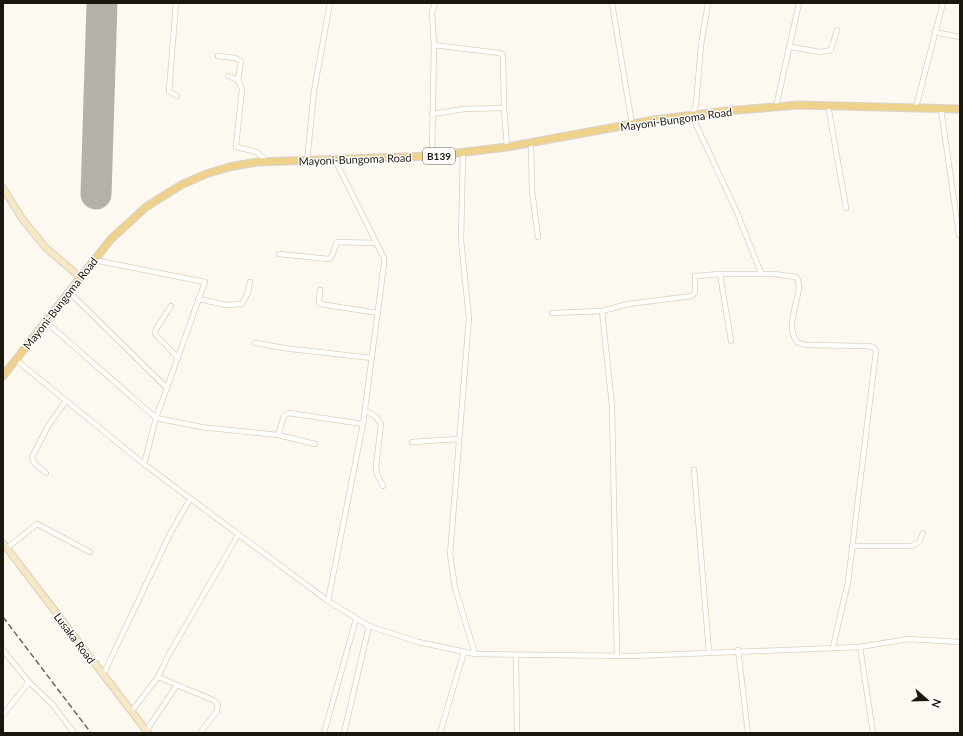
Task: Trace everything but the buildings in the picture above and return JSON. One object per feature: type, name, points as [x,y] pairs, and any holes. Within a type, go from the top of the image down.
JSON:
[{"type":"main road","name":"Mayoni-Bungoma Road","points":[[3,376],[80,277],[128,221],[163,195],[206,174],[229,167],[266,161],[335,160],[432,156],[463,153],[531,143],[632,124],[776,107],[828,105],[916,107],[960,110]]},
{"type":"street","points":[[176,3],[169,91],[178,96]]},
{"type":"street","points":[[307,161],[314,91],[330,3]]},
{"type":"street","points":[[432,156],[434,45],[432,12],[435,3]]},
{"type":"street","points":[[612,3],[632,124]]},
{"type":"street","points":[[708,3],[701,45],[696,105],[692,116],[736,210],[761,273]]},
{"type":"street","points":[[776,107],[799,3]]},
{"type":"street","points":[[916,107],[934,32],[943,3]]},
{"type":"street","points":[[790,47],[820,52],[831,50],[837,30]]},
{"type":"street","points":[[934,32],[960,37]]},
{"type":"street","points":[[434,45],[502,54],[504,58],[504,108],[507,147]]},
{"type":"street","points":[[218,56],[235,58],[241,61],[238,80],[242,89],[236,147],[257,152],[266,161]]},
{"type":"street","points":[[228,76],[238,80]]},
{"type":"street","points":[[828,105],[846,208]]},
{"type":"street","points":[[432,114],[464,109],[504,108]]},
{"type":"street","points":[[941,109],[959,235]]},
{"type":"street","points":[[531,143],[532,191],[538,237]]},
{"type":"street","points":[[463,153],[461,240],[469,318],[466,369],[458,439],[450,554],[456,588],[475,654]]},
{"type":"street","points":[[328,601],[363,424],[384,264],[384,258],[335,160]]},
{"type":"street","points":[[3,188],[23,220],[46,248],[80,277]]},
{"type":"street","points":[[279,254],[330,259],[337,242],[376,243]]},
{"type":"street","points":[[94,260],[203,280],[206,284],[198,299],[156,418],[144,464]]},
{"type":"street","points":[[552,313],[602,310],[628,304],[692,296],[695,292],[695,276],[761,273],[793,276],[799,280],[792,325],[795,339],[800,344],[873,347],[876,351],[848,582],[833,647]]},
{"type":"street","points":[[720,274],[731,341]]},
{"type":"street","points":[[198,299],[227,305],[242,304],[248,292],[250,282]]},
{"type":"street","points":[[320,290],[320,304],[378,313]]},
{"type":"street","points":[[69,292],[167,388]]},
{"type":"street","points":[[171,306],[156,329],[155,334],[178,358]]},
{"type":"street","points":[[602,310],[612,406],[617,655]]},
{"type":"street","points":[[46,322],[156,418],[201,427],[278,435],[315,444]]},
{"type":"street","points":[[255,343],[291,349],[372,358]]},
{"type":"street","points":[[16,360],[144,464],[328,601],[369,626],[418,642],[475,654],[516,655],[617,655],[860,646],[908,639],[960,642]]},
{"type":"street","points":[[46,473],[34,463],[32,457],[48,426],[66,402]]},
{"type":"street","points":[[365,410],[376,417],[382,428],[376,457],[377,474],[383,486]]},
{"type":"street","points":[[278,435],[284,416],[289,413],[363,424]]},
{"type":"street","points":[[412,442],[458,439]]},
{"type":"street","points":[[694,470],[709,652]]},
{"type":"street","points":[[103,675],[170,534],[190,498]]},
{"type":"street","points":[[5,546],[37,524],[90,552]]},
{"type":"street","points":[[852,546],[912,546],[918,542],[923,533]]},
{"type":"street","points":[[132,711],[158,677],[168,656],[238,535]]},
{"type":"street","name":"Lusaka Road","points":[[5,546],[147,732]]},
{"type":"street","points":[[324,733],[356,619]]},
{"type":"street","points":[[344,733],[369,626]]},
{"type":"street","points":[[860,646],[873,733]]},
{"type":"street","points":[[3,650],[29,682],[53,705],[74,733]]},
{"type":"street","points":[[738,650],[748,733]]},
{"type":"street","points":[[440,733],[464,652]]},
{"type":"street","points":[[516,655],[516,733]]},
{"type":"street","points":[[158,677],[218,704],[217,711],[200,733]]},
{"type":"street","points":[[3,715],[29,682]]},
{"type":"street","points":[[147,732],[177,685]]},
{"type":"runway","points":[[96,194],[102,3]]},
{"type":"railway","points":[[3,617],[91,733]]}]
